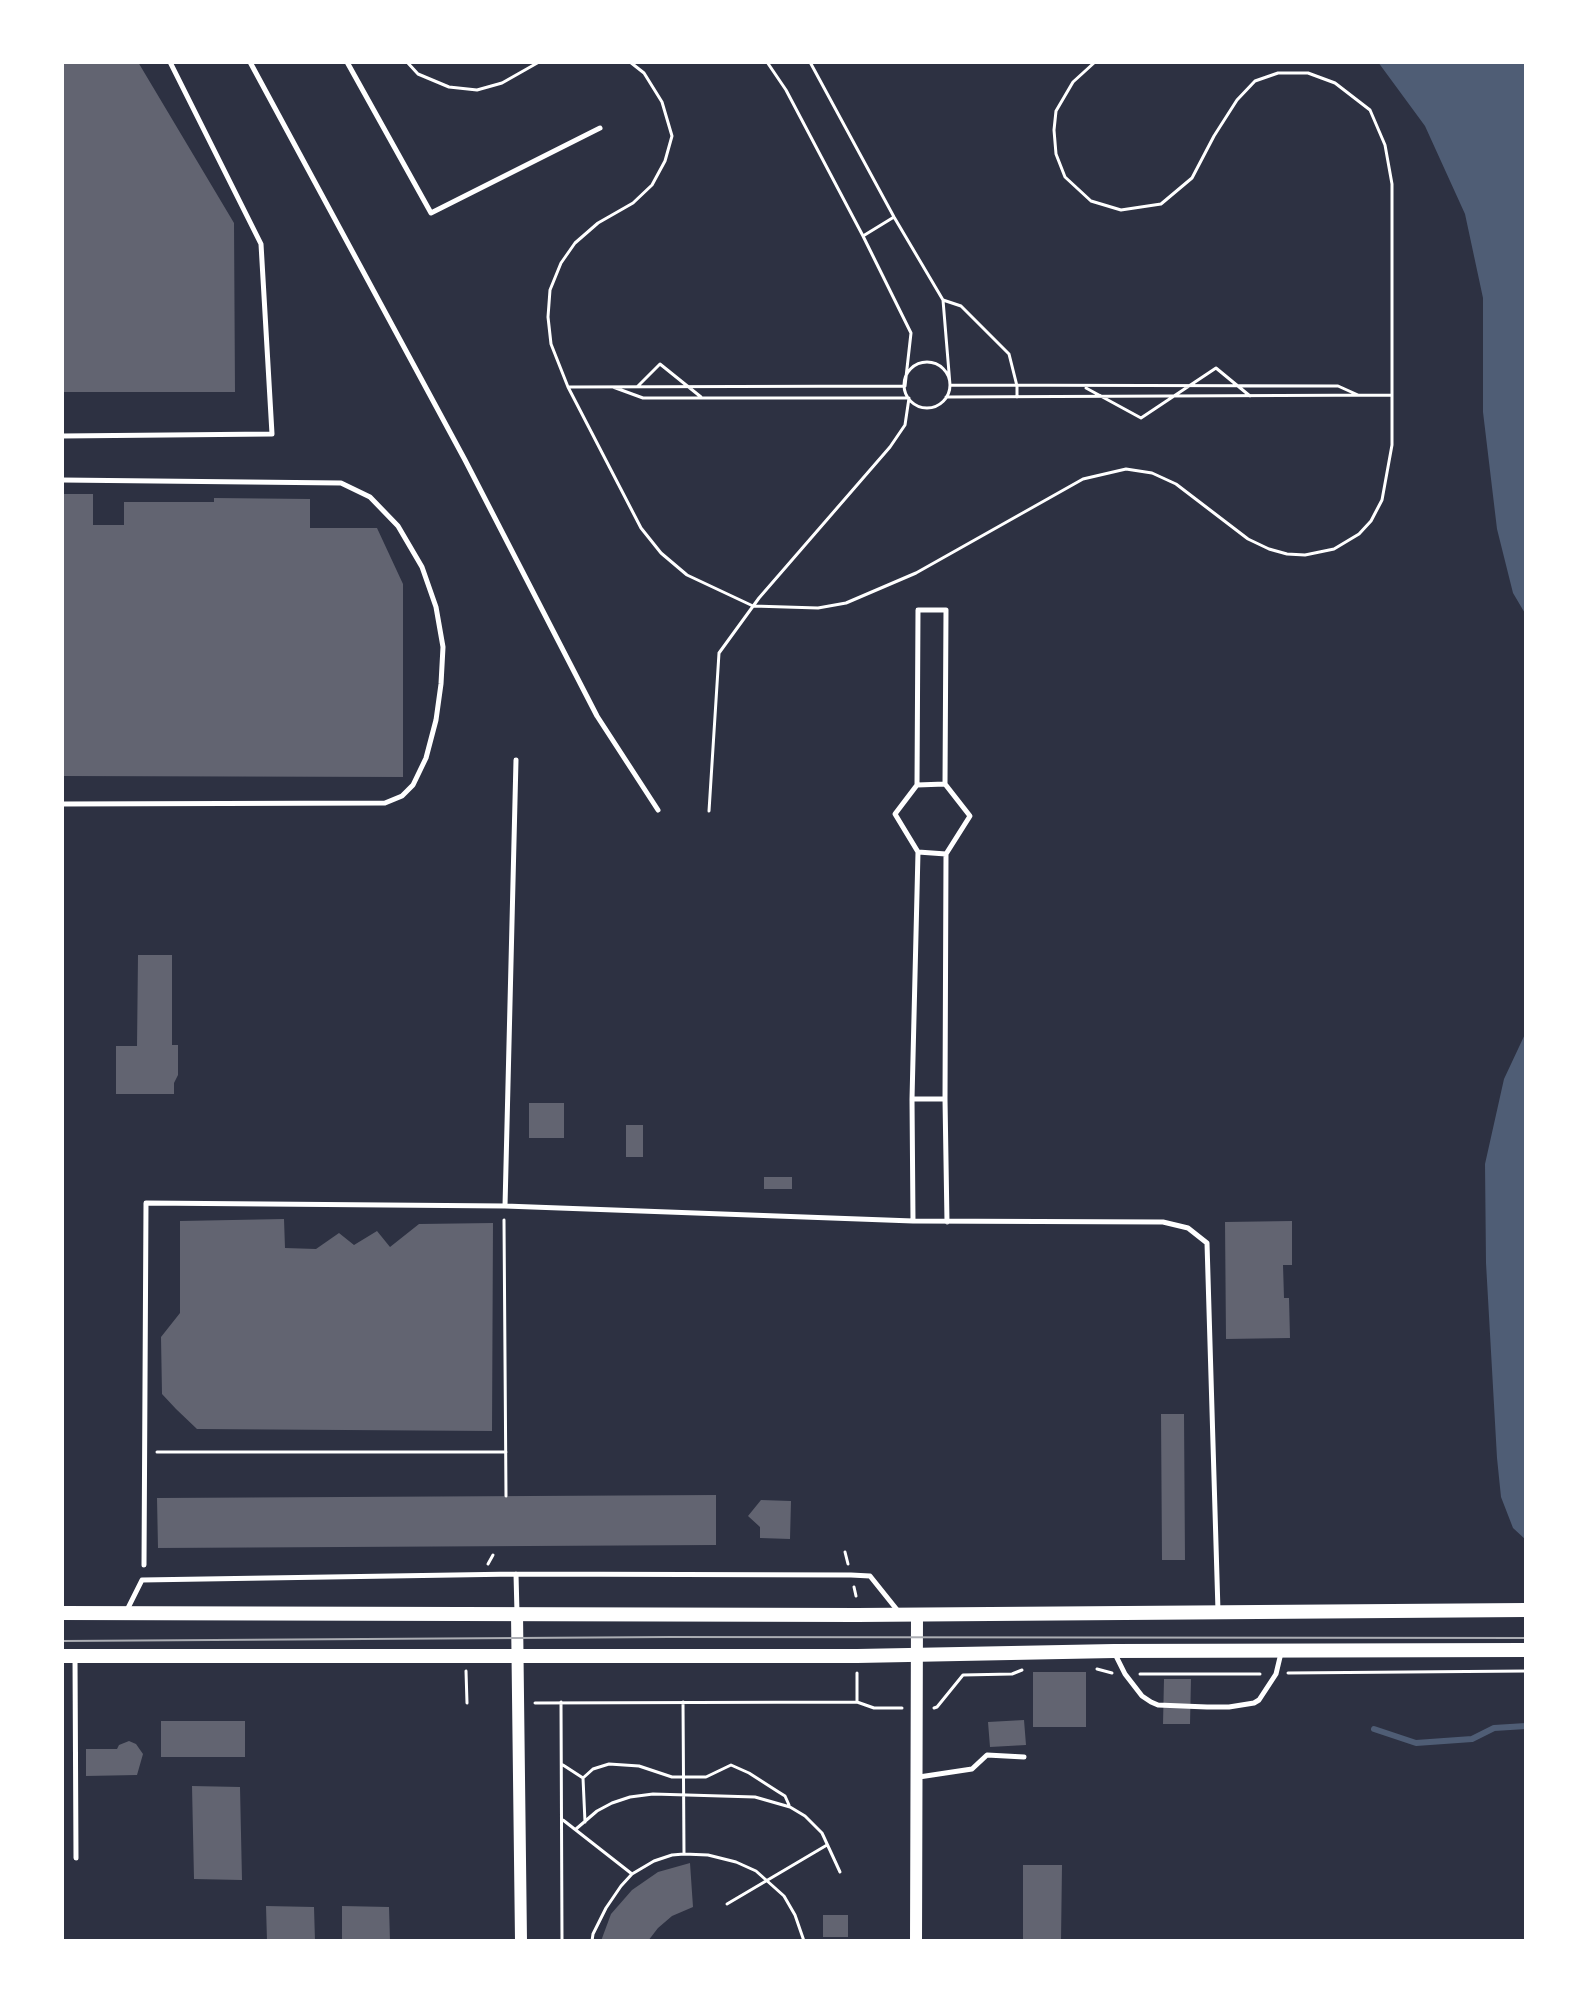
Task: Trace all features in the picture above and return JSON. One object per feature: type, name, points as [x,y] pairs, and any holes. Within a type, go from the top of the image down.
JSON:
[{"type":"main road","points":[[62,1613],[917,1615],[1526,1610]]},
{"type":"main road","points":[[69,1656],[918,1656],[1114,1651],[1526,1650]]},
{"type":"street","points":[[517,1614],[521,1941]]},
{"type":"street","points":[[916,1941],[917,1615]]},
{"type":"lane","points":[[62,436],[272,434],[261,244],[170,62]]},
{"type":"lane","points":[[250,62],[465,460],[597,716],[658,810]]},
{"type":"lane","points":[[347,62],[431,213],[600,128]]},
{"type":"lane","points":[[62,480],[341,483],[370,497],[398,526],[422,567],[436,607],[443,647],[436,720],[426,758],[413,785],[402,796],[385,803],[62,804]]},
{"type":"lane","points":[[913,1221],[912,1099],[918,852],[895,814],[917,785],[918,610],[946,610],[945,784],[970,816],[946,854],[947,1222]]},
{"type":"lane","points":[[505,1206],[516,760]]},
{"type":"lane","points":[[917,785],[945,784]]},
{"type":"lane","points":[[918,852],[946,854]]},
{"type":"lane","points":[[912,1099],[945,1099]]},
{"type":"lane","points":[[144,1565],[146,1203],[505,1206],[947,1222],[1163,1222],[1188,1228],[1207,1243],[1218,1612]]},
{"type":"lane","points":[[516,1574],[517,1614]]},
{"type":"lane","points":[[124,1614],[142,1580],[516,1574],[870,1576],[901,1615]]},
{"type":"lane","points":[[1114,1651],[1125,1674],[1142,1696],[1158,1705],[1229,1707],[1259,1700],[1276,1674],[1281,1651]]},
{"type":"lane","points":[[69,1656],[76,1858]]},
{"type":"lane","points":[[918,1777],[972,1769],[987,1755],[1024,1757]]},
{"type":"path","points":[[407,62],[418,74],[449,87],[477,90],[502,83],[539,62]]},
{"type":"path","points":[[630,62],[644,73],[662,102],[672,136],[665,161],[652,185],[633,203],[598,223],[575,243],[561,263],[550,290],[548,317],[551,344],[568,387],[641,528],[654,544],[687,575],[753,606],[818,608],[846,603],[916,573],[1083,479],[1126,469],[1152,473],[1176,484],[1248,539],[1287,554],[1305,555],[1334,549],[1359,534],[1371,521],[1382,500],[1392,445],[1392,184],[1385,145],[1370,110],[1335,83],[1308,73],[1278,73],[1255,81],[1237,100],[1192,178],[1161,204],[1121,210],[1091,201],[1065,177],[1056,154],[1056,111],[1073,82],[1095,62]]},
{"type":"path","points":[[709,811],[719,653],[753,606],[890,447],[905,425],[909,398],[905,386],[911,333],[786,90],[767,62]]},
{"type":"path","points":[[613,387],[643,398],[909,398],[918,406],[931,407],[946,397],[950,385],[943,300],[810,62]]},
{"type":"path","points":[[863,236],[894,217]]},
{"type":"path","points":[[943,300],[961,306],[1009,354],[1017,397]]},
{"type":"path","points":[[905,386],[908,372],[927,362],[940,366],[950,385]]},
{"type":"path","points":[[637,387],[660,364],[701,397]]},
{"type":"path","points":[[1082,386],[1141,418],[1216,368],[1250,396]]},
{"type":"path","points":[[950,385],[1338,386],[1358,395]]},
{"type":"path","points":[[568,387],[905,386]]},
{"type":"path","points":[[946,397],[1392,395]]},
{"type":"path","points":[[505,1206],[506,1496]]},
{"type":"path","points":[[146,1452],[506,1452]]},
{"type":"path","points":[[934,1708],[963,1675],[1012,1674],[1029,1667]]},
{"type":"path","points":[[1089,1667],[1125,1674],[1526,1671]]},
{"type":"path","points":[[466,1668],[467,1703]]},
{"type":"path","points":[[857,1671],[857,1702]]},
{"type":"path","points":[[683,1701],[684,1854]]},
{"type":"path","points":[[561,1702],[562,1941]]},
{"type":"path","points":[[531,1703],[857,1702],[874,1708],[904,1708]]},
{"type":"path","points":[[562,1764],[583,1778]]},
{"type":"path","points":[[583,1778],[593,1769],[609,1764],[639,1766],[672,1777],[706,1777],[731,1765],[785,1796],[790,1807]]},
{"type":"path","points":[[583,1778],[585,1822]]},
{"type":"path","points":[[576,1829],[597,1811],[630,1797],[653,1794],[755,1797],[790,1807],[805,1816],[822,1833],[840,1872]]},
{"type":"path","points":[[562,1820],[632,1874]]},
{"type":"path","points":[[727,1904],[828,1844]]},
{"type":"path","points":[[592,1941],[606,1908],[632,1874],[654,1861],[684,1854],[708,1855],[736,1862],[768,1879],[784,1896],[804,1941]]},
{"type":"water","points":[[1378,62],[1526,62],[1526,615],[1513,593],[1497,529],[1483,412],[1483,298],[1465,214],[1425,126]]},
{"type":"water","points":[[1526,1032],[1526,1540],[1513,1528],[1501,1497],[1486,1263],[1485,1164],[1504,1079]]},
{"type":"building","points":[[62,62],[138,62],[234,223],[235,392],[62,392]]},
{"type":"building","points":[[62,494],[93,494],[93,525],[124,525],[124,502],[214,502],[214,498],[310,499],[310,528],[377,528],[403,584],[403,777],[62,776]]},
{"type":"building","points":[[138,955],[172,955],[172,1045],[178,1045],[178,1075],[174,1094],[116,1094],[116,1046],[137,1046]]},
{"type":"building","points":[[529,1103],[564,1103],[564,1138],[529,1138]]},
{"type":"building","points":[[626,1125],[643,1125],[643,1157],[626,1157]]},
{"type":"building","points":[[764,1177],[792,1177],[792,1189],[764,1189]]},
{"type":"building","points":[[284,1219],[285,1248],[316,1249],[339,1233],[354,1245],[377,1231],[390,1247],[419,1224],[493,1223],[492,1431],[197,1429],[176,1409],[162,1394],[161,1337],[180,1313],[180,1221]]},
{"type":"building","points":[[1292,1221],[1292,1265],[1283,1265],[1284,1298],[1289,1298],[1290,1338],[1226,1339],[1225,1222]]},
{"type":"building","points":[[1161,1414],[1184,1414],[1185,1560],[1162,1560]]},
{"type":"building","points":[[716,1495],[716,1545],[158,1548],[157,1498]]},
{"type":"building","points":[[761,1500],[791,1501],[790,1539],[760,1538],[760,1527],[748,1516]]},
{"type":"building","points":[[1033,1672],[1086,1672],[1086,1727],[1033,1727]]},
{"type":"building","points":[[1164,1679],[1191,1679],[1190,1724],[1163,1724]]},
{"type":"building","points":[[1024,1720],[1026,1745],[990,1747],[988,1722]]},
{"type":"building","points":[[161,1721],[245,1721],[245,1757],[161,1757]]},
{"type":"building","points":[[129,1741],[136,1744],[143,1754],[137,1775],[86,1776],[86,1749],[117,1749]]},
{"type":"building","points":[[192,1786],[240,1787],[242,1880],[194,1879]]},
{"type":"building","points":[[690,1863],[693,1907],[672,1916],[648,1941],[601,1941],[611,1914],[632,1890],[658,1872]]},
{"type":"building","points":[[1023,1865],[1062,1865],[1061,1941],[1023,1941]]},
{"type":"building","points":[[266,1906],[314,1907],[315,1941],[267,1941]]},
{"type":"building","points":[[342,1906],[389,1907],[390,1941],[342,1941]]},
{"type":"building","points":[[823,1915],[848,1915],[848,1937],[823,1937]]},
{"type":"waterway","points":[[1374,1729],[1416,1743],[1472,1739],[1494,1728],[1526,1726]]},
{"type":"tram line","points":[[62,1641],[669,1637],[1526,1638]]}]
